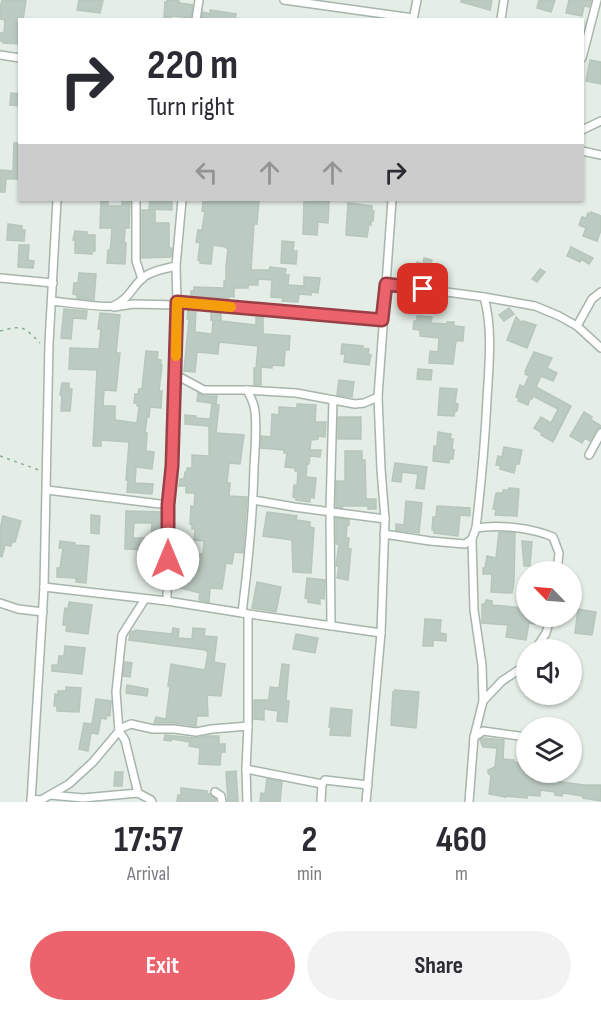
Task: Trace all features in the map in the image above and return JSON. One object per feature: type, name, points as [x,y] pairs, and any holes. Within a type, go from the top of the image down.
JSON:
[{"type":"street","points":[[196,18],[199,0]]},
{"type":"street","points":[[284,0],[406,18]]},
{"type":"street","points":[[413,18],[417,0]]},
{"type":"street","points":[[501,18],[504,0]]},
{"type":"street","points":[[584,50],[597,0]]},
{"type":"street","points":[[0,55],[18,58]]},
{"type":"street","points":[[584,129],[601,121]]},
{"type":"street","points":[[584,151],[601,155]]},
{"type":"street","points":[[57,201],[49,343],[43,612],[31,801],[41,800],[69,784],[93,762],[119,730],[131,724],[153,729],[196,732],[248,726]]},
{"type":"street","points":[[136,201],[136,261],[142,279]]},
{"type":"street","points":[[168,601],[168,505],[176,375],[176,266],[182,201]]},
{"type":"street","points":[[366,802],[381,633],[385,519],[378,397],[392,201]]},
{"type":"street","points":[[111,307],[128,297],[142,279],[157,270],[176,266]]},
{"type":"street","points":[[0,278],[53,283]]},
{"type":"street","points":[[386,284],[535,306],[577,326],[601,348]]},
{"type":"street","points":[[577,326],[592,299],[601,292]]},
{"type":"street","points":[[469,802],[474,736],[483,701],[482,665],[474,610],[472,539],[477,528],[488,383],[488,312],[484,297]]},
{"type":"street","points":[[51,301],[111,307],[177,303],[382,320]]},
{"type":"street","points":[[176,375],[204,390],[296,393],[355,404],[378,397]]},
{"type":"street","points":[[247,390],[255,410],[253,500],[245,614],[248,726],[247,802]]},
{"type":"street","points":[[331,626],[330,512],[333,400]]},
{"type":"street","points":[[589,455],[601,433]]},
{"type":"street","points":[[47,490],[168,505]]},
{"type":"street","points":[[253,500],[385,519]]},
{"type":"street","points":[[477,528],[488,526],[542,532],[553,537],[559,553],[558,561]]},
{"type":"street","points":[[384,534],[465,544],[472,539]]},
{"type":"street","points":[[44,587],[168,601],[381,633]]},
{"type":"street","points":[[138,794],[124,740],[119,730],[116,692],[122,635],[145,599]]},
{"type":"street","points":[[0,603],[18,609],[43,612]]},
{"type":"street","points":[[483,701],[502,681],[516,671]]},
{"type":"street","points":[[474,736],[483,731],[516,736]]},
{"type":"street","points":[[246,769],[322,784]]},
{"type":"street","points":[[321,802],[322,784],[325,780],[368,785]]},
{"type":"street","points":[[215,792],[221,796],[222,802]]},
{"type":"street","points":[[50,795],[83,798],[138,794],[152,802]]},
{"type":"path","points":[[0,331],[16,327],[27,329],[40,343],[49,343]]},
{"type":"path","points":[[0,456],[47,472]]},
{"type":"building","points":[[2,0],[26,0],[23,18],[18,18],[18,44],[0,41],[0,33],[4,33],[5,20],[0,19]]},
{"type":"building","points":[[79,0],[103,0],[100,13],[77,10]]},
{"type":"building","points":[[167,0],[193,5],[191,18],[164,17]]},
{"type":"building","points":[[461,0],[492,0],[490,10],[461,2]]},
{"type":"building","points":[[539,0],[555,0],[551,12],[537,8]]},
{"type":"building","points":[[569,0],[591,0],[589,7],[584,6],[582,16],[566,13]]},
{"type":"building","points":[[210,10],[236,14],[235,18],[202,18],[203,12],[210,14]]},
{"type":"building","points":[[590,60],[601,62],[601,84],[586,81]]},
{"type":"building","points":[[11,93],[18,94],[18,106],[10,105]]},
{"type":"building","points":[[14,143],[18,143],[18,179],[6,179],[5,192],[0,192],[0,170],[13,171]]},
{"type":"building","points":[[101,201],[108,201],[108,206],[122,206],[122,201],[130,201],[129,228],[125,228],[125,264],[107,263],[112,228],[100,228]]},
{"type":"building","points":[[150,201],[172,201],[172,210],[149,209]]},
{"type":"building","points":[[206,201],[259,201],[257,224],[254,224],[251,270],[269,270],[270,267],[286,269],[285,275],[289,275],[288,285],[304,286],[304,277],[320,278],[318,293],[299,294],[298,302],[282,301],[283,298],[271,297],[272,280],[258,279],[258,285],[234,288],[234,297],[191,297],[194,287],[224,288],[224,281],[226,281],[228,248],[213,245],[211,264],[200,263],[198,260],[200,243],[196,242],[198,230],[202,230],[205,211],[202,211],[203,202]]},
{"type":"building","points":[[329,201],[328,223],[318,222],[317,235],[303,234],[304,202]]},
{"type":"building","points":[[348,203],[372,206],[373,221],[371,225],[369,224],[367,237],[346,235]]},
{"type":"building","points":[[142,210],[155,210],[155,223],[169,223],[171,257],[142,258]]},
{"type":"building","points":[[591,212],[601,216],[601,230],[597,241],[583,236],[586,228],[579,225],[582,217],[586,218]]},
{"type":"building","points":[[8,224],[22,226],[22,230],[25,230],[24,241],[7,240]]},
{"type":"building","points":[[75,231],[95,235],[95,251],[92,251],[92,254],[75,253],[75,240],[73,240]]},
{"type":"building","points":[[282,241],[294,242],[293,251],[297,251],[296,264],[281,263]]},
{"type":"building","points":[[19,245],[29,245],[28,260],[34,261],[33,268],[18,267]]},
{"type":"building","points":[[571,247],[593,258],[589,264],[581,259],[580,262],[567,256]]},
{"type":"building","points":[[424,258],[432,260],[428,277],[414,273],[417,262],[423,264]]},
{"type":"building","points":[[540,269],[545,272],[537,282],[532,279]]},
{"type":"building","points":[[79,273],[96,274],[94,300],[77,298],[77,295],[73,294],[74,283],[78,283]]},
{"type":"building","points":[[509,308],[514,314],[504,321],[499,315]]},
{"type":"building","points":[[64,309],[87,311],[86,319],[73,318],[71,339],[61,338]]},
{"type":"building","points":[[188,309],[196,309],[195,332],[212,334],[211,311],[221,312],[221,321],[256,325],[256,317],[263,317],[263,334],[290,336],[289,350],[285,350],[284,366],[261,367],[261,385],[254,385],[258,346],[219,342],[218,354],[197,352],[195,372],[184,371]]},
{"type":"building","points":[[100,313],[120,315],[116,353],[120,353],[116,391],[104,390],[103,406],[115,406],[115,420],[137,423],[139,406],[134,403],[135,394],[142,389],[146,351],[158,352],[157,359],[161,360],[159,391],[162,391],[161,408],[150,407],[145,433],[147,433],[146,451],[154,452],[152,469],[136,467],[135,483],[153,484],[152,494],[127,492],[129,442],[101,440],[101,446],[93,446],[97,370],[69,369],[70,348],[99,349]]},
{"type":"building","points":[[417,316],[432,317],[431,323],[454,322],[454,326],[464,327],[463,341],[456,341],[453,364],[429,363],[430,351],[438,352],[439,338],[420,336],[420,330],[413,329]]},
{"type":"building","points":[[516,317],[522,323],[523,321],[536,325],[527,348],[507,340]]},
{"type":"building","points":[[342,344],[363,346],[362,348],[369,349],[368,354],[371,355],[369,365],[344,362],[345,354],[341,354]]},
{"type":"building","points":[[534,352],[552,358],[547,368],[557,373],[553,381],[541,376],[536,387],[571,406],[553,442],[534,428],[541,417],[551,423],[558,409],[533,396],[528,405],[518,401],[516,397],[520,385],[524,387],[529,376],[525,374],[525,371]]},
{"type":"building","points":[[418,369],[432,370],[431,380],[417,379]]},
{"type":"building","points":[[339,380],[354,382],[352,397],[337,395]]},
{"type":"building","points":[[62,383],[69,383],[69,389],[72,389],[70,411],[61,411]]},
{"type":"building","points":[[440,388],[457,389],[455,403],[458,404],[454,416],[438,415]]},
{"type":"building","points":[[198,393],[204,396],[217,396],[216,404],[197,401]]},
{"type":"building","points":[[212,404],[219,405],[216,433],[244,435],[240,464],[229,463],[227,483],[230,483],[229,496],[247,497],[243,553],[234,552],[232,564],[226,563],[222,589],[210,588],[209,602],[199,600],[200,593],[180,588],[182,583],[178,582],[179,577],[176,577],[182,565],[195,567],[196,554],[203,554],[204,541],[194,540],[195,529],[192,529],[190,524],[191,506],[194,507],[195,493],[186,493],[186,486],[179,486],[180,479],[184,479],[187,468],[192,468],[192,455],[209,456],[209,426],[185,424],[185,415],[210,419]]},
{"type":"building","points":[[297,404],[316,405],[315,422],[326,422],[325,437],[318,436],[318,439],[311,440],[310,450],[321,450],[320,457],[310,456],[309,464],[307,464],[306,477],[316,478],[314,498],[310,497],[310,502],[296,500],[293,497],[298,472],[295,468],[285,467],[287,453],[284,453],[284,450],[261,448],[261,436],[271,437],[272,414],[279,415],[279,407],[297,408]]},
{"type":"building","points":[[584,412],[601,427],[596,430],[590,441],[585,438],[582,443],[570,436]]},
{"type":"building","points":[[338,417],[361,417],[361,439],[338,439]]},
{"type":"building","points":[[438,432],[451,434],[450,439],[453,439],[453,459],[449,459],[449,463],[433,461]]},
{"type":"building","points":[[504,447],[522,450],[514,473],[500,469],[501,466],[496,465],[498,456],[502,457]]},
{"type":"building","points":[[345,451],[362,451],[362,460],[365,460],[366,499],[376,499],[376,509],[368,509],[368,506],[336,507],[336,481],[345,481]]},
{"type":"building","points":[[395,463],[427,467],[424,489],[416,488],[418,474],[402,472],[401,482],[392,481]]},
{"type":"building","points":[[519,489],[517,516],[495,515],[496,509],[493,509],[496,493],[503,493],[503,490]]},
{"type":"building","points":[[406,501],[422,503],[419,533],[396,530],[396,524],[404,525]]},
{"type":"building","points":[[437,506],[470,508],[470,516],[460,515],[458,536],[434,533],[432,530],[433,517],[436,517]]},
{"type":"building","points":[[126,511],[162,512],[162,550],[125,549]],"holes":[[[134,523],[152,523],[151,538],[133,538]]]},
{"type":"building","points":[[267,512],[297,516],[296,520],[310,522],[310,527],[314,528],[311,573],[293,572],[292,540],[263,536]]},
{"type":"building","points":[[91,515],[100,516],[99,534],[91,533]]},
{"type":"building","points":[[3,516],[21,521],[15,542],[12,542],[11,546],[5,545],[2,557],[0,556],[0,529]]},
{"type":"building","points":[[336,518],[349,520],[346,538],[349,538],[348,548],[351,549],[348,580],[337,578],[339,544],[336,544]]},
{"type":"building","points":[[499,532],[515,533],[512,593],[491,592],[492,574],[483,574],[487,556],[496,558]]},
{"type":"building","points":[[60,541],[89,546],[86,583],[76,582],[76,578],[57,577],[57,568],[60,568],[63,548],[59,548]]},
{"type":"building","points":[[522,541],[532,542],[530,561],[524,561]]},
{"type":"building","points":[[307,578],[325,580],[324,599],[320,598],[320,604],[308,602],[305,598]]},
{"type":"building","points":[[257,582],[281,587],[276,612],[252,608]]},
{"type":"building","points":[[486,600],[492,601],[492,605],[516,607],[516,627],[528,627],[526,639],[506,637],[508,625],[482,623],[482,604],[485,604]]},
{"type":"building","points":[[69,602],[92,605],[88,634],[66,631],[67,625],[63,625],[64,615]]},
{"type":"building","points":[[582,610],[596,612],[592,635],[575,633],[576,627],[582,627]]},
{"type":"building","points":[[425,619],[441,620],[440,633],[446,634],[446,641],[433,640],[433,646],[423,646]]},
{"type":"building","points":[[173,628],[179,629],[178,638],[192,639],[193,628],[205,629],[204,636],[217,637],[214,662],[225,664],[221,696],[207,695],[208,716],[197,716],[196,726],[154,723],[156,717],[166,719],[171,664],[205,670],[208,652],[129,640],[131,631],[172,634]]},
{"type":"building","points":[[296,634],[318,638],[315,653],[293,649]]},
{"type":"building","points":[[65,646],[85,648],[82,674],[52,671],[52,665],[58,665],[59,656],[64,656]]},
{"type":"building","points":[[125,662],[132,663],[130,677],[123,676]]},
{"type":"building","points":[[282,664],[289,665],[287,722],[277,721],[278,711],[264,709],[264,720],[254,719],[254,700],[268,700],[270,687],[279,688]]},
{"type":"building","points":[[127,685],[148,689],[147,696],[126,693]]},
{"type":"building","points":[[66,687],[81,688],[79,712],[57,711],[57,706],[54,706],[55,694],[58,695],[58,691],[66,691]]},
{"type":"building","points":[[395,690],[419,692],[416,728],[391,725]]},
{"type":"building","points":[[96,699],[111,701],[110,716],[107,715],[106,719],[101,718],[98,734],[91,733],[88,751],[79,749],[84,723],[92,724]]},
{"type":"building","points":[[331,708],[352,710],[350,736],[330,735]]},
{"type":"building","points":[[165,735],[196,738],[219,736],[219,744],[225,744],[225,752],[221,752],[220,765],[199,764],[200,748],[189,746],[190,742],[164,740]]},
{"type":"building","points":[[482,738],[504,740],[503,759],[516,762],[516,783],[601,785],[601,801],[563,793],[562,796],[555,795],[555,792],[540,790],[540,796],[527,795],[527,798],[489,794],[491,776],[488,770],[495,767],[497,748],[483,747],[480,740]]},
{"type":"building","points":[[236,771],[238,802],[228,802],[226,772]]},
{"type":"building","points":[[115,772],[123,772],[122,786],[114,786]]},
{"type":"building","points":[[267,779],[282,782],[280,802],[260,802],[261,793],[265,794]]},
{"type":"building","points":[[181,788],[207,791],[207,794],[216,799],[215,802],[177,802],[178,795],[181,795]]},
{"type":"slow traffic","points":[[176,356],[177,302],[231,307]]},
{"type":"route","points":[[168,559],[168,505],[172,466],[177,302],[382,320],[386,284],[423,289]]}]
